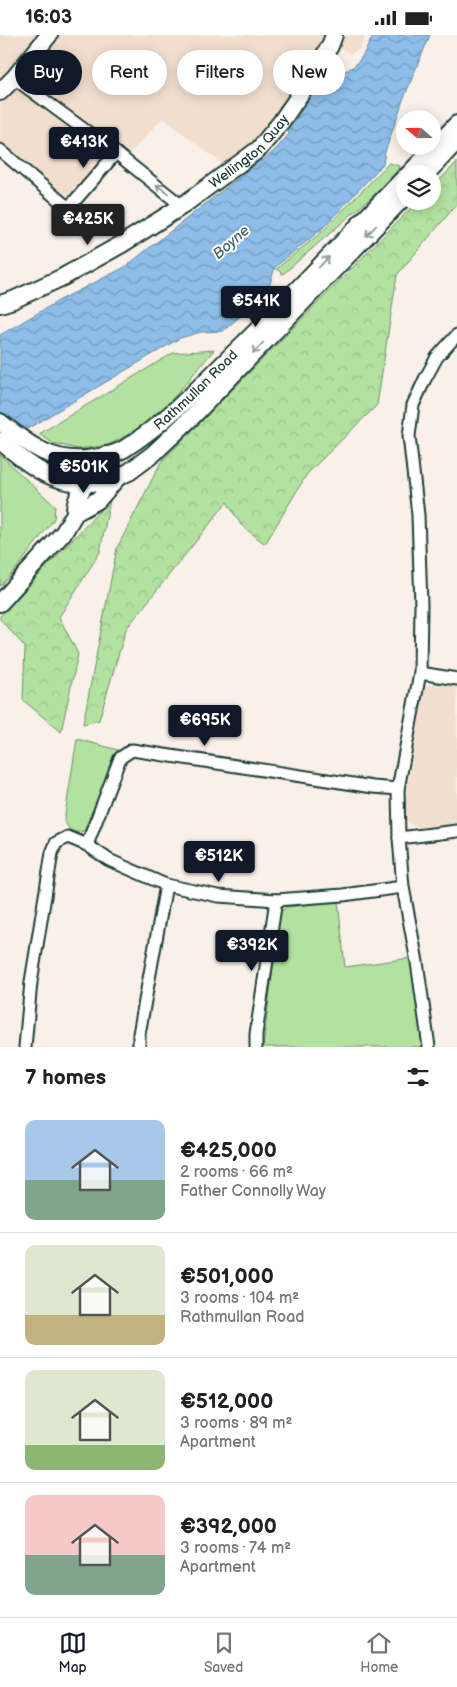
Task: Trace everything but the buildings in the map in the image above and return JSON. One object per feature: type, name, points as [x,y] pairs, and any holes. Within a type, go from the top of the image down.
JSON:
[{"type":"main road","points":[[0,92],[49,35]]},
{"type":"main road","name":"Wellington Quay","points":[[0,304],[37,289],[96,259],[182,206],[258,149],[281,123],[301,93],[330,46],[334,35]]},
{"type":"main road","points":[[418,165],[457,124]]},
{"type":"main road","points":[[434,165],[457,141]]},
{"type":"main road","name":"Rathmullan Road","points":[[76,513],[75,504],[87,483],[106,462],[106,455],[122,450],[158,425],[182,404],[287,301],[396,186]]},
{"type":"main road","name":"Rathmullan Road","points":[[0,603],[64,532],[76,513],[98,500],[118,477],[129,472],[153,454],[194,415],[396,205]]},
{"type":"main road","points":[[0,422],[11,444],[45,474],[63,480],[87,483],[102,482],[118,477]]},
{"type":"main road","points":[[11,444],[69,459],[90,459],[106,455]]},
{"type":"main road","points":[[69,459],[93,494],[92,504]]},
{"type":"main road","points":[[63,480],[62,485],[76,513]]},
{"type":"street","points":[[14,78],[116,153],[182,206]]},
{"type":"street","points":[[0,149],[66,206],[72,204],[116,153]]},
{"type":"street","points":[[429,1047],[417,962],[403,887],[399,838],[398,789],[420,673],[421,605],[418,515],[409,436],[413,405],[424,379],[437,357],[457,335]]},
{"type":"street","points":[[420,673],[457,679]]},
{"type":"street","points":[[87,845],[120,758],[132,750],[373,787],[398,789]]},
{"type":"street","points":[[399,838],[457,831]]},
{"type":"street","points":[[25,1047],[31,982],[52,853],[56,843],[68,837],[87,845],[109,860],[166,885],[218,896],[276,900],[343,895],[403,887]]},
{"type":"street","points":[[139,1047],[166,885]]},
{"type":"street","points":[[256,1047],[256,1034],[276,900]]},
{"type":"shaded area","points":[[0,35],[366,35],[360,49],[350,54],[328,41],[322,50],[273,50],[273,95],[289,95],[258,139],[225,166],[163,118],[130,153],[119,145],[64,200],[0,144]]},
{"type":"shaded area","points":[[436,684],[457,687],[457,826],[418,827],[410,824],[405,819],[405,805],[423,690],[426,686]]},
{"type":"green space","points":[[457,162],[457,204],[397,275],[377,405],[307,474],[265,544],[241,525],[227,502],[126,629],[99,720],[83,724],[117,548],[161,462],[409,210],[441,210],[441,179]]},
{"type":"green space","points":[[389,163],[396,165],[396,176],[283,274],[276,269],[323,231]]},
{"type":"green space","points":[[214,350],[159,415],[134,432],[108,445],[79,449],[54,444],[39,434],[173,353]]},
{"type":"green space","points":[[0,455],[55,506],[54,519],[17,568],[0,586]]},
{"type":"green space","points":[[110,500],[100,552],[59,617],[78,654],[61,732],[23,700],[25,647],[0,619],[0,616]]},
{"type":"green space","points":[[77,739],[118,750],[84,831],[72,833],[64,821]]},
{"type":"green space","points":[[338,901],[345,967],[411,958],[423,1047],[263,1047],[280,912],[287,907]]},
{"type":"water","name":"Boyne","points":[[373,35],[430,35],[400,110],[396,110],[396,120],[383,164],[322,229],[275,267],[269,287],[257,302],[223,331],[201,332],[180,338],[0,445],[0,335],[60,300],[125,267],[261,160],[263,161],[289,134],[288,131],[312,95],[345,95],[345,71],[357,63]]}]
